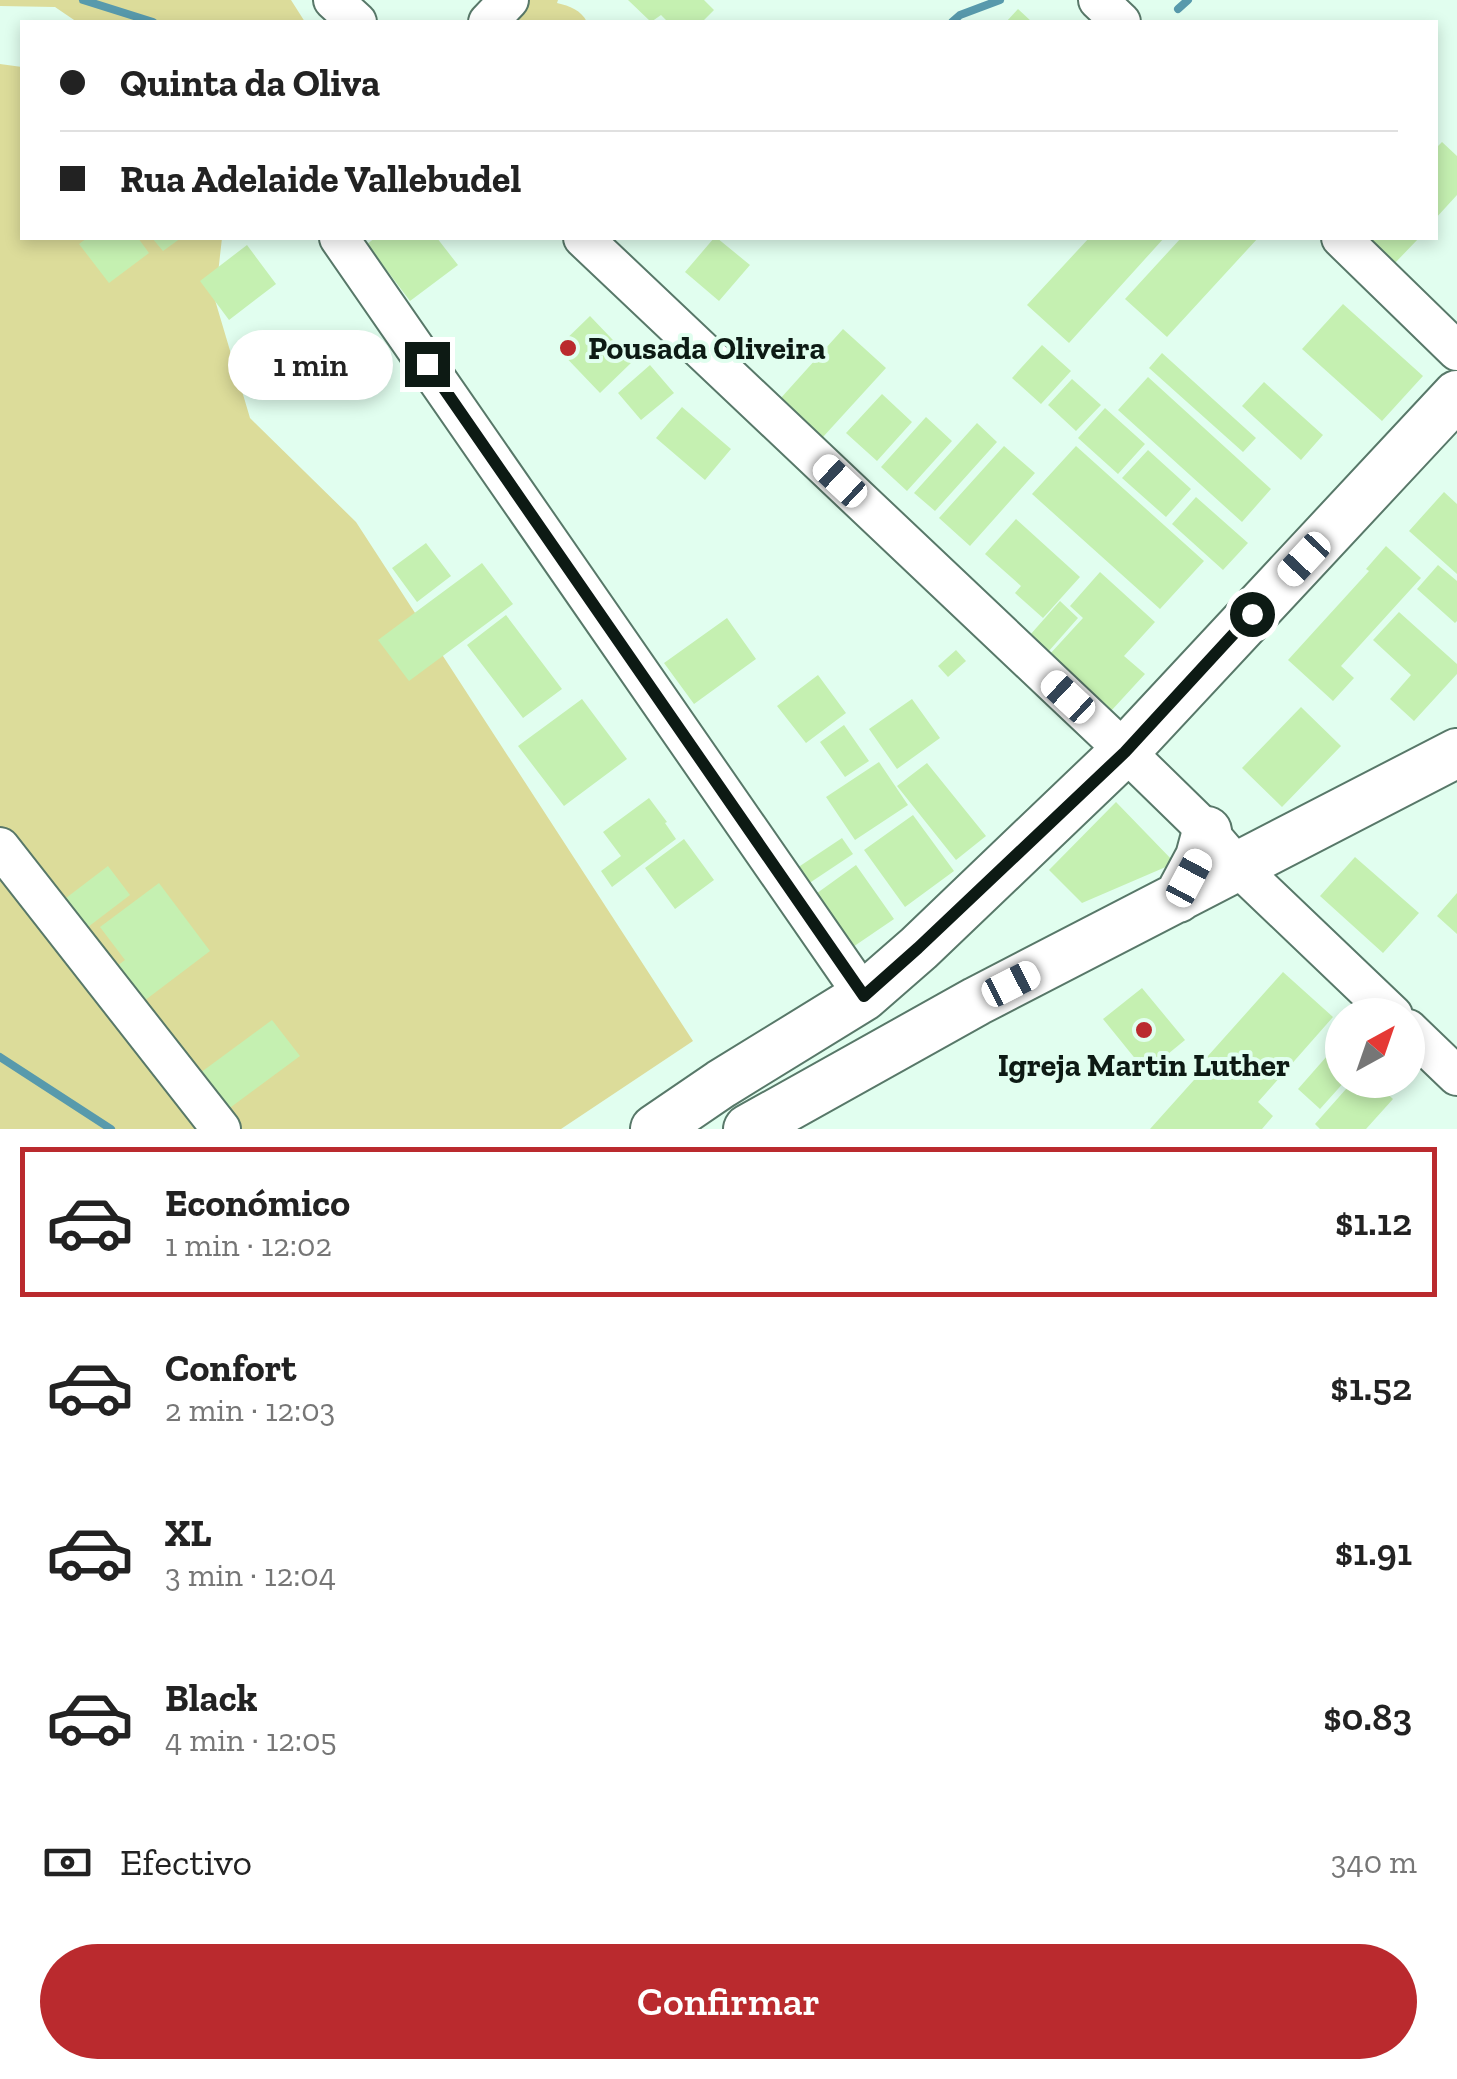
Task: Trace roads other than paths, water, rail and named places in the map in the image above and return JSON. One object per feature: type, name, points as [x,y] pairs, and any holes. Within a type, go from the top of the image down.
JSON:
[{"type":"main road","points":[[655,1129],[864,996],[918,948],[1125,752],[1457,395]]},
{"type":"main road","points":[[721,1084],[752,1128],[977,1001],[1457,753]]},
{"type":"main road","points":[[1178,898],[1200,857],[1207,830]]},
{"type":"street","points":[[333,0],[355,20]]},
{"type":"street","points":[[490,20],[509,0]]},
{"type":"street","points":[[1098,0],[1119,20]]},
{"type":"street","points":[[340,240],[864,996]]},
{"type":"street","points":[[584,240],[1207,830],[1238,867],[1375,998]]},
{"type":"street","points":[[1343,240],[1457,350]]},
{"type":"street","points":[[0,847],[221,1129]]},
{"type":"street","points":[[1425,1045],[1457,1076]]},
{"type":"waterway","points":[[83,0],[147,20]]},
{"type":"waterway","points":[[954,20],[1000,0]]},
{"type":"waterway","points":[[1178,9],[1188,0]]},
{"type":"waterway","points":[[0,1057],[111,1129]]},
{"type":"place","name":"Pousada Oliveira","points":[[568,348]]},
{"type":"place","name":"Igreja Martin Luther","points":[[1144,1030]]}]
